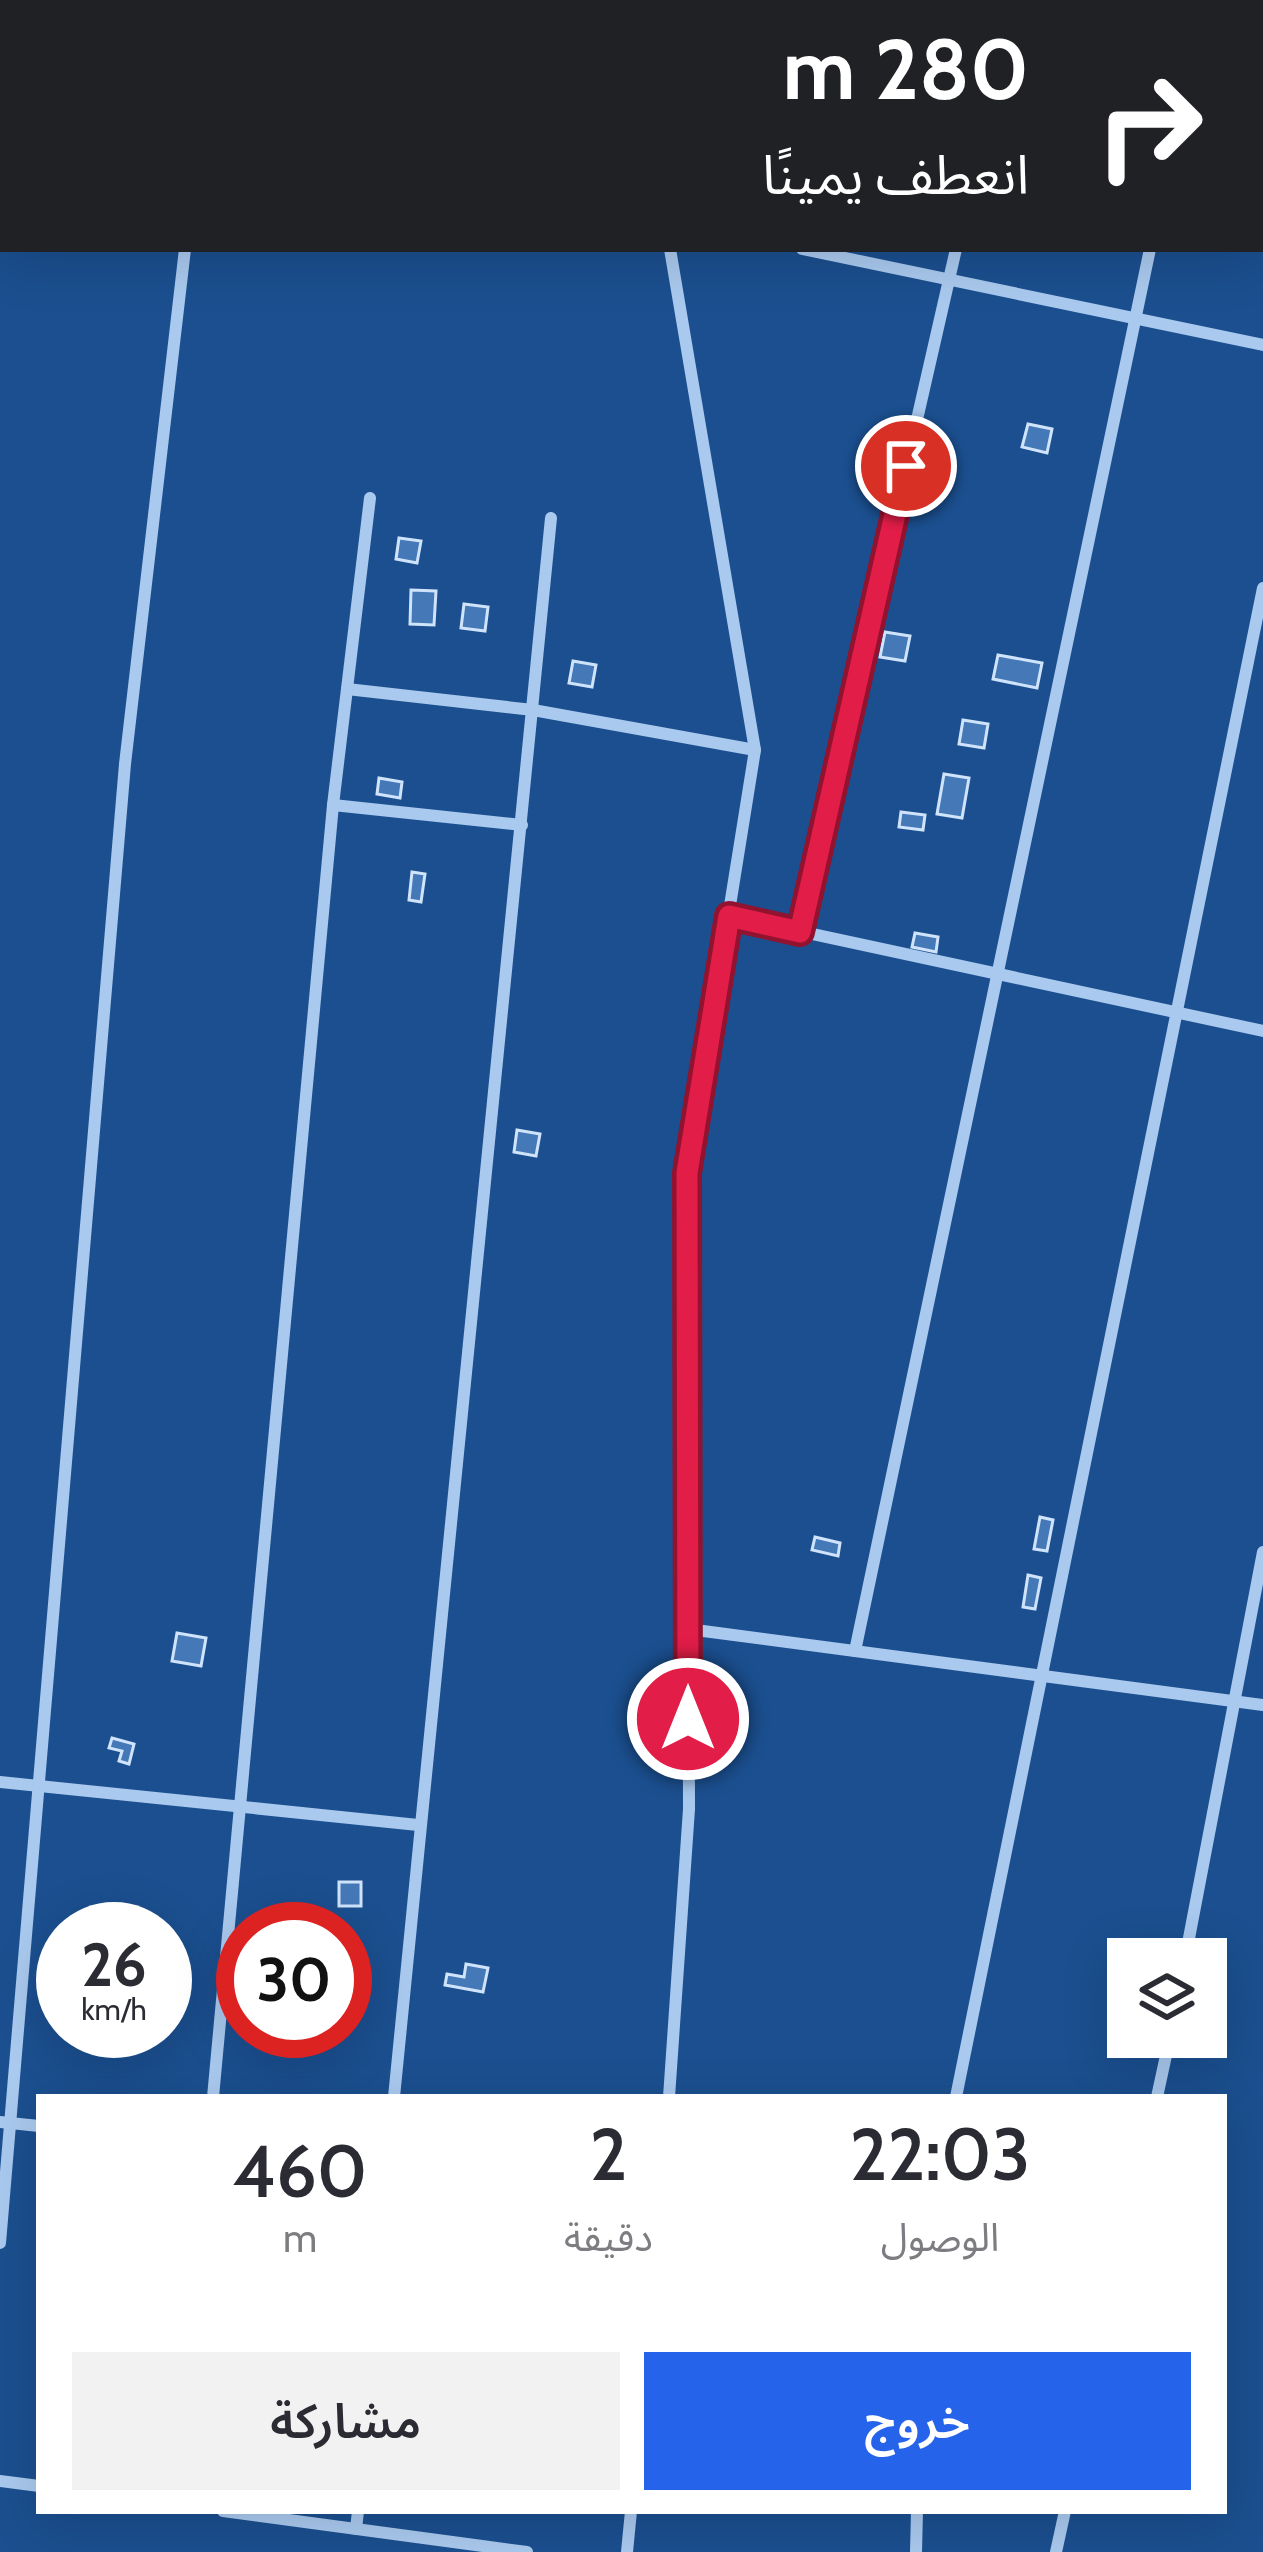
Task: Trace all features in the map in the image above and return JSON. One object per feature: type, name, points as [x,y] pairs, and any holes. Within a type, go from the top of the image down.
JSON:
[{"type":"street","points":[[0,2242],[5,2123],[39,1786],[125,764],[185,252]]},
{"type":"street","points":[[669,2094],[688,1809],[687,1173],[754,750],[671,252]]},
{"type":"street","points":[[817,252],[1263,345]]},
{"type":"street","points":[[800,932],[955,252]]},
{"type":"street","points":[[855,1651],[1149,252]]},
{"type":"street","points":[[213,2094],[333,805],[370,498]]},
{"type":"street","points":[[394,2094],[551,518]]},
{"type":"street","points":[[957,2094],[1263,588]]},
{"type":"street","points":[[347,689],[533,710],[754,750]]},
{"type":"street","points":[[333,805],[522,824]]},
{"type":"street","points":[[729,916],[1263,1030]]},
{"type":"street","points":[[1189,1938],[1263,1552]]},
{"type":"street","points":[[688,1630],[1263,1705]]},
{"type":"street","points":[[0,1782],[418,1825]]},
{"type":"street","points":[[1158,2094],[1165,2058]]},
{"type":"street","points":[[5,2123],[36,2126]]},
{"type":"street","points":[[0,2481],[36,2486]]},
{"type":"street","points":[[245,2514],[527,2552]]},
{"type":"street","points":[[356,2529],[358,2514]]},
{"type":"street","points":[[627,2552],[631,2514]]},
{"type":"street","points":[[916,2552],[917,2514]]},
{"type":"street","points":[[1056,2552],[1064,2514]]},
{"type":"building","points":[[1028,424],[1052,429],[1047,453],[1022,447]]},
{"type":"building","points":[[399,538],[421,541],[417,563],[396,559]]},
{"type":"building","points":[[411,590],[436,591],[434,625],[410,624]]},
{"type":"building","points":[[464,604],[488,607],[485,631],[461,628]]},
{"type":"building","points":[[885,632],[910,636],[905,661],[880,657]]},
{"type":"building","points":[[998,655],[1042,663],[1037,688],[993,679]]},
{"type":"building","points":[[573,661],[596,665],[592,687],[569,683]]},
{"type":"building","points":[[963,720],[988,724],[984,748],[959,744]]},
{"type":"building","points":[[944,774],[969,778],[962,818],[937,814]]},
{"type":"building","points":[[379,778],[402,782],[400,798],[377,794]]},
{"type":"building","points":[[901,812],[925,815],[923,830],[899,827]]},
{"type":"building","points":[[412,872],[425,874],[421,902],[409,900]]},
{"type":"building","points":[[915,933],[938,937],[936,952],[912,947]]},
{"type":"building","points":[[517,1130],[540,1134],[536,1156],[514,1152]]},
{"type":"building","points":[[1040,1517],[1053,1520],[1047,1551],[1034,1549]]},
{"type":"building","points":[[815,1537],[840,1543],[838,1556],[812,1550]]},
{"type":"building","points":[[1028,1575],[1041,1578],[1035,1609],[1023,1607]]},
{"type":"building","points":[[177,1633],[206,1638],[201,1666],[172,1661]]},
{"type":"building","points":[[112,1738],[134,1744],[129,1764],[119,1761],[122,1751],[109,1748]]},
{"type":"building","points":[[339,1882],[361,1882],[361,1902],[339,1902]]},
{"type":"building","points":[[466,1964],[488,1968],[483,1992],[445,1985],[447,1974],[464,1977]]},
{"type":"route","points":[[688,1719],[687,1173],[729,916],[800,932],[906,466]]}]
